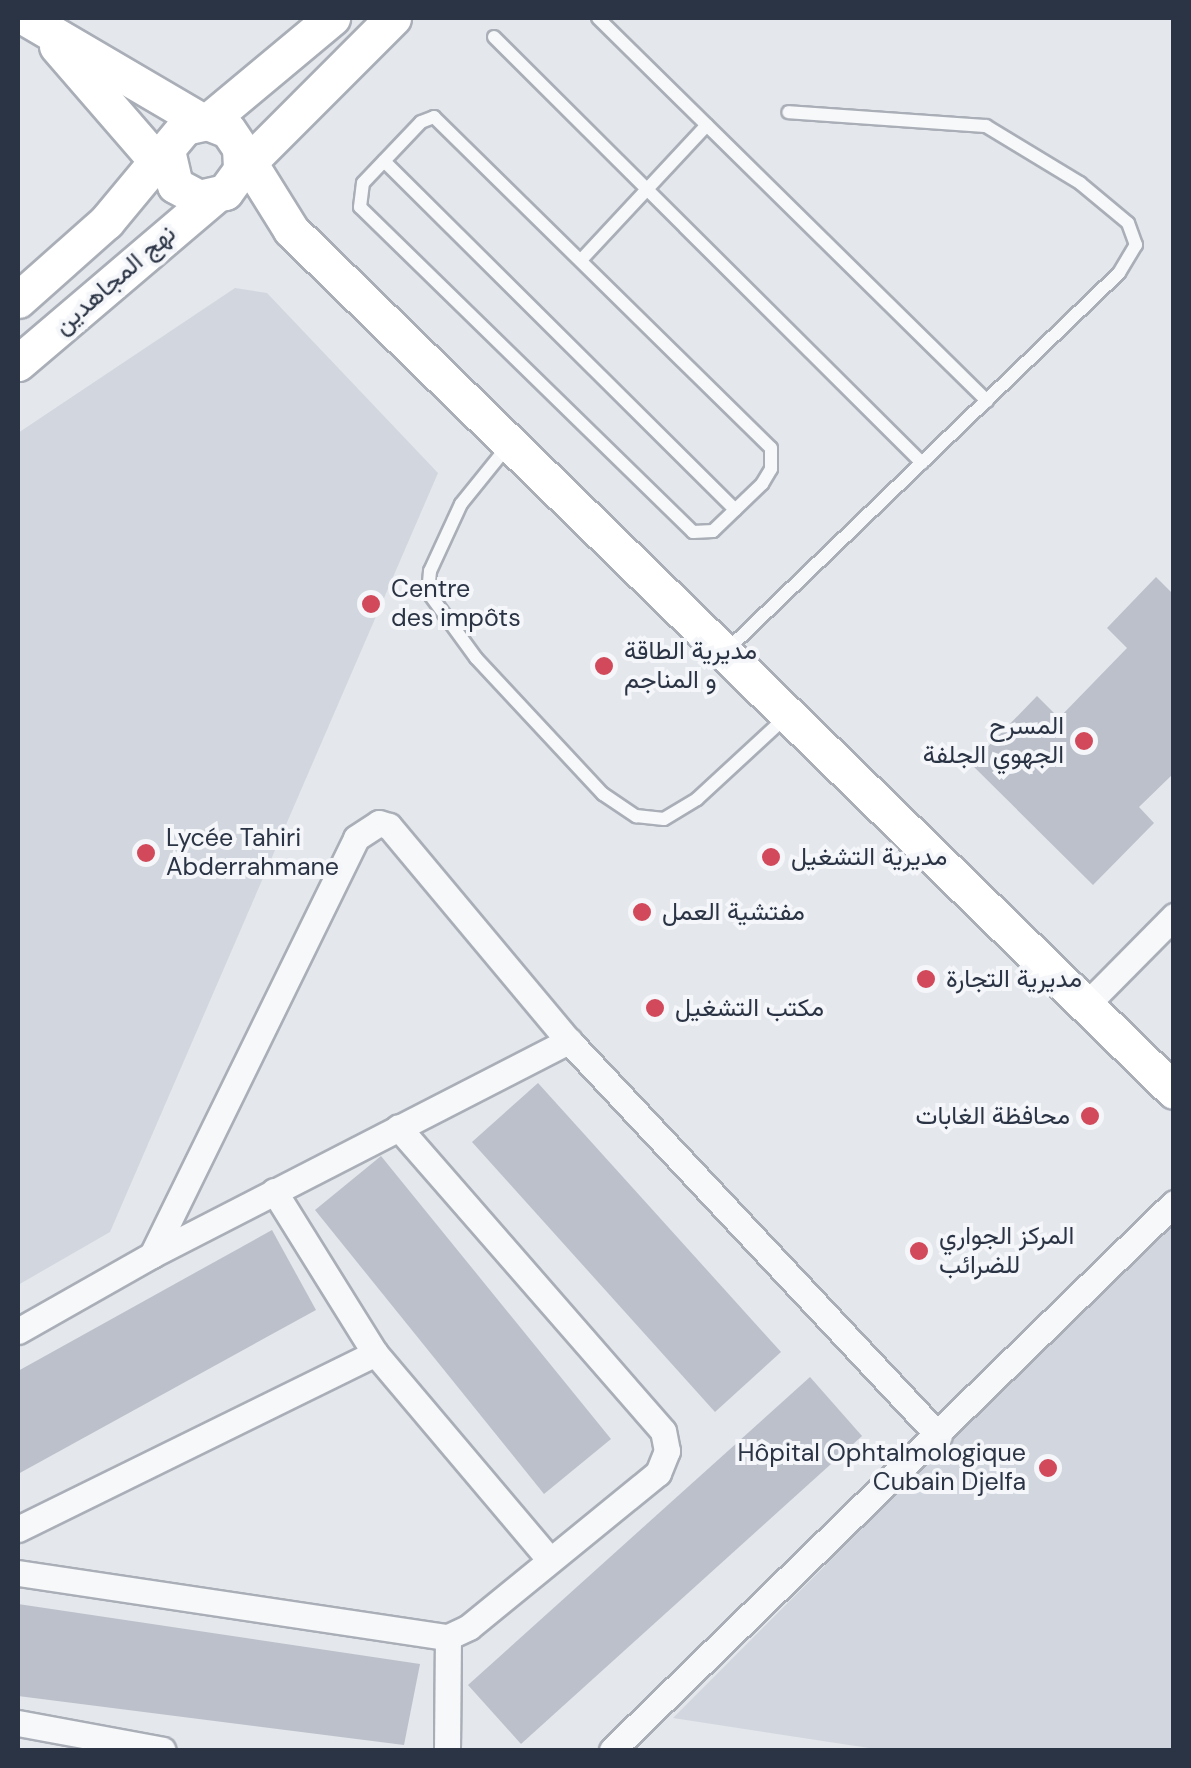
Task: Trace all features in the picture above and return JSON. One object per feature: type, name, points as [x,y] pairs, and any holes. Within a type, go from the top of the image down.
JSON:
[{"type":"street","points":[[165,161],[177,133],[205,122],[332,18]]},
{"type":"street","points":[[214,197],[243,160],[392,18]]},
{"type":"street","points":[[33,22],[205,122],[228,130],[243,160],[290,230],[512,442],[1174,1091]]},
{"type":"street","points":[[33,22],[165,161],[186,194],[214,197],[290,230]]},
{"type":"street","name":"نهج المجاهدين","points":[[18,300],[106,222],[165,161]]},
{"type":"street","name":"نهج المجاهدين","points":[[18,363],[214,197]]},
{"type":"street","points":[[152,1255],[367,827],[389,826],[569,1041],[939,1436]]},
{"type":"street","points":[[1086,1006],[1174,916]]},
{"type":"street","points":[[18,1331],[152,1255],[569,1041]]},
{"type":"street","points":[[18,1573],[448,1637],[470,1628],[548,1558],[658,1474],[668,1451],[663,1431],[398,1126]]},
{"type":"street","points":[[274,1191],[376,1353],[548,1558]]},
{"type":"street","points":[[612,1750],[1174,1204]]},
{"type":"street","points":[[18,1528],[376,1353]]},
{"type":"street","points":[[447,1750],[448,1637]]},
{"type":"street","points":[[18,1723],[163,1750]]},
{"type":"lane","points":[[598,18],[987,400]]},
{"type":"lane","points":[[494,37],[922,463]]},
{"type":"lane","points":[[726,652],[1120,273],[1136,244],[1128,223],[1080,183],[986,126],[788,112]]},
{"type":"lane","points":[[420,122],[445,122],[771,448],[771,470],[713,532],[693,532],[360,207],[360,193],[384,161],[420,122]]},
{"type":"lane","points":[[582,259],[707,125]]},
{"type":"lane","points":[[384,161],[735,510]]},
{"type":"lane","points":[[512,442],[461,504],[430,571],[428,592],[476,658],[603,794],[636,816],[664,819],[697,799],[789,714]]},
{"type":"shaded area","name":"Lycée Tahiri Abderrahmane","points":[[235,288],[267,293],[438,473],[110,1232],[18,1285],[18,433]]},
{"type":"shaded area","name":"Hôpital Ophtalmologique Cubain Djelfa","points":[[1173,1217],[1173,1750],[882,1750],[673,1718]]},
{"type":"building","name":"المسرح الجهوي الجلفة","points":[[1156,577],[1174,595],[1174,773],[1139,807],[1154,823],[1093,885],[971,764],[1037,696],[1059,718],[1127,648],[1107,628]]},
{"type":"building","points":[[538,1083],[781,1352],[715,1412],[472,1142]]},
{"type":"building","points":[[381,1156],[611,1439],[544,1494],[315,1210]]},
{"type":"building","points":[[272,1230],[316,1310],[18,1474],[18,1371]]},
{"type":"building","points":[[810,1377],[862,1436],[521,1744],[468,1685]]},
{"type":"building","points":[[18,1604],[420,1664],[404,1745],[18,1696]]},
{"type":"place","name":"Centre des impôts","points":[[371,604]]},
{"type":"place","name":"مديرية الطاقة و المناجم","points":[[604,666]]},
{"type":"place","name":"المسرح الجهوي الجلفة","points":[[1084,741]]},
{"type":"place","name":"Lycée Tahiri Abderrahmane","points":[[146,853]]},
{"type":"place","name":"مديرية التشغيل","points":[[771,857]]},
{"type":"place","name":"مفتشية العمل","points":[[642,912]]},
{"type":"place","name":"مديرية التجارة","points":[[926,979]]},
{"type":"place","name":"مكتب التشغيل","points":[[655,1008]]},
{"type":"place","name":"محافظة الغابات","points":[[1090,1116]]},
{"type":"place","name":"المركز الجواري للضرائب","points":[[919,1251]]},
{"type":"place","name":"Hôpital Ophtalmologique Cubain Djelfa","points":[[1048,1468]]}]
